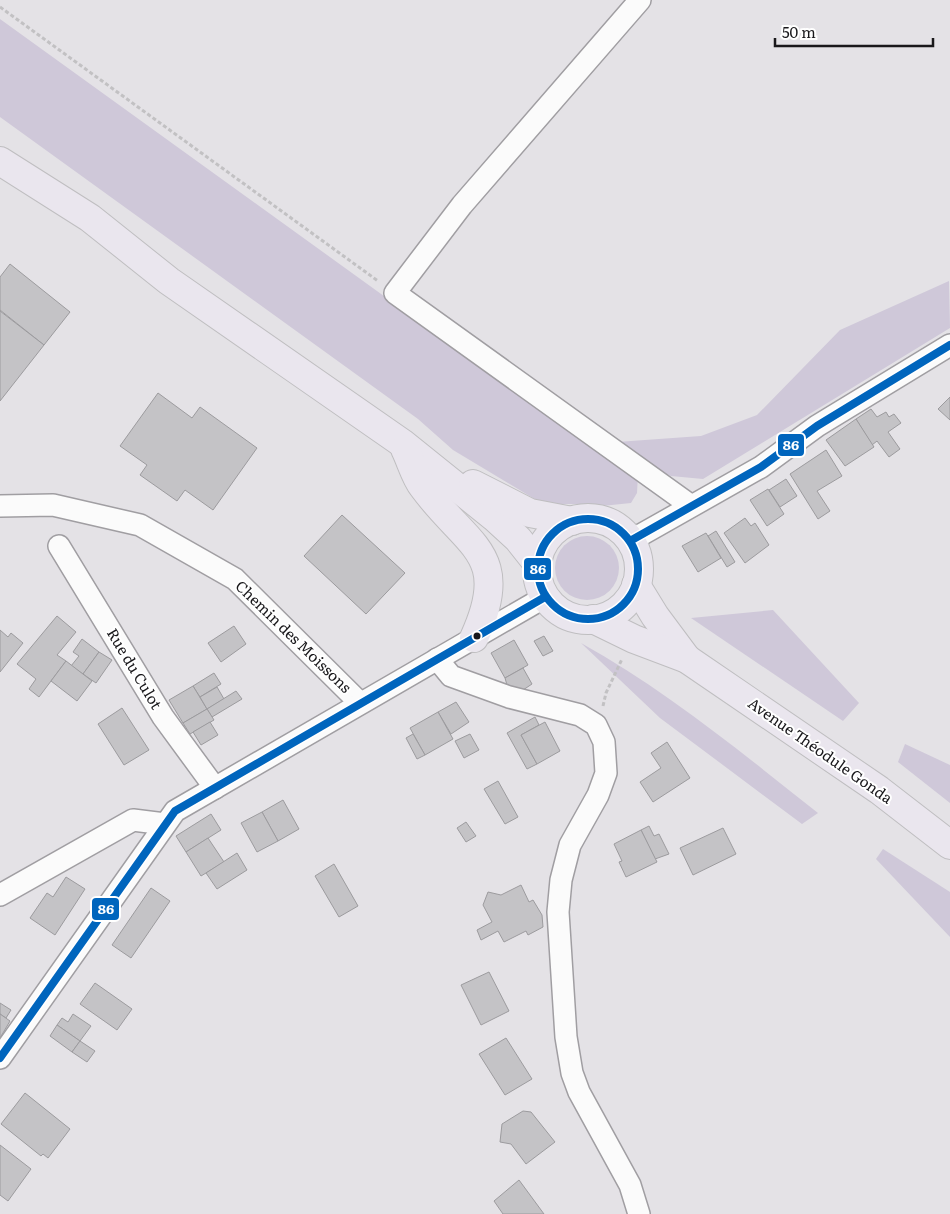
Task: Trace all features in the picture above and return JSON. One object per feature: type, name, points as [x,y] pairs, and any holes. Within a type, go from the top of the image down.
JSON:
[{"type":"main road","points":[[0,161],[90,218],[169,281],[402,443],[494,517],[518,539],[537,563]]},
{"type":"main road","points":[[402,443],[505,502],[539,516],[572,521]]},
{"type":"main road","points":[[402,443],[423,486],[468,536],[481,554],[490,579],[488,600],[474,638]]},
{"type":"main road","points":[[588,518],[604,521],[618,529],[630,541],[636,555],[638,570],[636,585],[628,600],[615,612],[593,619],[579,619],[566,615],[554,608],[545,597],[540,586],[537,563],[541,549],[548,537],[558,527],[572,521],[588,518]]},
{"type":"main road","name":"Avenue Théodule Gonda","points":[[636,585],[654,616],[687,659]]},
{"type":"main road","name":"Avenue Théodule Gonda","points":[[593,619],[634,639],[687,659],[878,790],[950,845]]},
{"type":"street","points":[[640,0],[462,205],[395,293],[690,505]]},
{"type":"street","points":[[630,541],[690,505],[761,467],[824,421],[950,344]]},
{"type":"street","name":"Chemin des Moissons","points":[[0,506],[53,505],[140,525],[235,579],[360,703]]},
{"type":"street","name":"Rue du Culot","points":[[60,546],[163,717],[215,788]]},
{"type":"street","points":[[0,1058],[175,811],[545,597]]},
{"type":"street","points":[[437,659],[451,676],[509,697],[580,715],[596,726],[604,742],[606,773],[598,795],[570,846],[561,880],[558,912],[566,1037],[572,1073],[579,1092],[630,1185],[639,1214]]},
{"type":"street","points":[[0,895],[133,820],[166,824]]},
{"type":"path","points":[[0,7],[395,293]]},
{"type":"path","points":[[596,726],[616,670],[634,639]]},
{"type":"shaded area","points":[[0,19],[589,444],[701,436],[757,415],[840,330],[949,281],[950,328],[703,479],[671,476],[649,466],[638,474],[637,493],[631,503],[602,506],[543,504],[453,450],[418,419],[0,117]]},
{"type":"shaded area","points":[[587,536],[599,538],[610,545],[617,556],[619,568],[617,580],[610,591],[599,598],[587,600],[575,598],[564,591],[557,580],[555,568],[557,556],[564,545],[575,538]]},
{"type":"shaded area","points":[[773,610],[859,703],[843,721],[691,618]]},
{"type":"shaded area","points":[[581,643],[612,661],[673,702],[732,745],[818,813],[802,824],[660,718]]},
{"type":"shaded area","points":[[905,744],[950,765],[950,803],[898,762]]},
{"type":"shaded area","points":[[883,849],[950,892],[950,937],[876,859]]},
{"type":"building","points":[[10,264],[70,312],[44,345],[0,310],[0,277]]},
{"type":"building","points":[[0,311],[44,345],[0,401]]},
{"type":"building","points":[[158,393],[192,418],[200,407],[257,448],[213,510],[185,490],[177,501],[140,475],[147,465],[120,446]]},
{"type":"building","points":[[950,397],[950,420],[938,409]]},
{"type":"building","points":[[871,409],[877,417],[886,412],[889,417],[894,414],[901,423],[888,432],[900,449],[889,457],[877,441],[872,445],[856,419]]},
{"type":"building","points":[[856,419],[874,447],[845,466],[826,440]]},
{"type":"building","points":[[826,450],[842,476],[817,491],[830,511],[818,519],[790,474]]},
{"type":"building","points":[[786,479],[797,496],[780,507],[769,490]]},
{"type":"building","points":[[768,489],[784,514],[767,526],[750,500]]},
{"type":"building","points":[[342,515],[405,573],[366,614],[304,556]]},
{"type":"building","points":[[745,518],[751,526],[755,523],[769,545],[745,563],[724,533]]},
{"type":"building","points":[[716,531],[735,562],[727,567],[708,536]]},
{"type":"building","points":[[706,533],[721,558],[698,572],[682,546]]},
{"type":"building","points":[[57,616],[76,632],[57,655],[66,661],[39,697],[29,689],[36,679],[17,664]]},
{"type":"building","points":[[234,626],[246,644],[221,662],[208,643]]},
{"type":"building","points":[[0,630],[8,637],[11,633],[23,643],[0,672]]},
{"type":"building","points":[[544,636],[553,651],[543,656],[534,641]]},
{"type":"building","points":[[82,639],[99,652],[83,674],[71,666],[79,656],[73,652]]},
{"type":"building","points":[[514,640],[528,665],[505,678],[491,653]]},
{"type":"building","points":[[99,652],[112,660],[96,683],[83,674]]},
{"type":"building","points":[[66,661],[92,681],[77,701],[51,681]]},
{"type":"building","points":[[523,668],[532,684],[523,690],[507,685],[505,678]]},
{"type":"building","points":[[214,673],[221,684],[200,697],[193,686]]},
{"type":"building","points":[[193,686],[207,709],[183,723],[169,700]]},
{"type":"building","points":[[217,687],[224,699],[207,709],[200,697]]},
{"type":"building","points":[[236,691],[242,699],[212,717],[207,709]]},
{"type":"building","points":[[456,702],[469,722],[451,734],[438,712]]},
{"type":"building","points":[[122,708],[149,750],[124,765],[98,724]]},
{"type":"building","points":[[207,709],[214,720],[190,734],[183,723]]},
{"type":"building","points":[[438,712],[453,739],[425,755],[410,728]]},
{"type":"building","points":[[535,717],[539,725],[521,735],[537,764],[527,769],[507,733]]},
{"type":"building","points":[[210,722],[218,735],[201,745],[193,732]]},
{"type":"building","points":[[545,722],[560,751],[537,764],[521,735]]},
{"type":"building","points":[[413,734],[425,755],[417,759],[406,738]]},
{"type":"building","points":[[470,734],[479,750],[464,758],[455,741]]},
{"type":"building","points":[[667,742],[690,778],[653,802],[640,782],[661,768],[651,753]]},
{"type":"building","points":[[498,781],[518,817],[505,824],[484,789]]},
{"type":"building","points":[[283,800],[299,829],[278,841],[262,812]]},
{"type":"building","points":[[262,812],[278,841],[257,852],[241,823]]},
{"type":"building","points":[[211,814],[221,830],[186,852],[176,836]]},
{"type":"building","points":[[466,822],[476,836],[466,842],[457,828]]},
{"type":"building","points":[[649,826],[654,836],[659,834],[669,854],[655,859],[641,830]]},
{"type":"building","points":[[723,828],[736,854],[693,875],[680,848]]},
{"type":"building","points":[[641,830],[657,862],[626,877],[619,862],[622,861],[614,844]]},
{"type":"building","points":[[208,838],[224,862],[201,876],[186,852]]},
{"type":"building","points":[[237,853],[247,870],[217,889],[206,873]]},
{"type":"building","points":[[334,864],[358,906],[339,917],[315,876]]},
{"type":"building","points":[[66,877],[85,889],[55,935],[30,918],[47,893],[53,897]]},
{"type":"building","points":[[521,885],[529,902],[533,900],[542,915],[543,927],[528,935],[526,931],[504,942],[498,931],[481,940],[477,930],[492,922],[483,905],[488,892],[501,895]]},
{"type":"building","points":[[151,888],[170,901],[131,958],[112,945]]},
{"type":"building","points":[[489,972],[509,1011],[481,1025],[461,985]]},
{"type":"building","points":[[95,983],[132,1009],[117,1030],[80,1004]]},
{"type":"building","points":[[0,1003],[11,1010],[6,1018],[0,1014]]},
{"type":"building","points":[[0,1014],[10,1021],[0,1038]]},
{"type":"building","points":[[73,1014],[91,1026],[80,1041],[57,1025],[62,1018],[68,1022]]},
{"type":"building","points":[[57,1025],[80,1041],[72,1052],[50,1036]]},
{"type":"building","points":[[506,1038],[532,1079],[505,1095],[479,1054]]},
{"type":"building","points":[[80,1041],[95,1051],[87,1062],[72,1052]]},
{"type":"building","points":[[25,1093],[70,1129],[48,1158],[43,1154],[41,1156],[1,1124]]},
{"type":"building","points":[[523,1111],[531,1112],[555,1142],[526,1164],[511,1144],[500,1142],[502,1124]]},
{"type":"building","points":[[0,1145],[31,1169],[8,1201],[0,1195]]},
{"type":"building","points":[[519,1180],[544,1214],[503,1214],[494,1201]]},
{"type":"transit line","name":"86","points":[[630,541],[761,467],[817,426],[950,345]]},
{"type":"transit line","name":"86","points":[[578,519],[598,519],[607,522],[624,533],[635,550],[638,559],[638,569],[638,579],[635,588],[624,605],[607,616],[598,619],[578,619],[560,611],[546,597],[538,579],[538,559],[546,541],[560,527],[578,519]]},
{"type":"transit line","name":"86","points":[[0,1058],[175,811],[545,597]]}]
